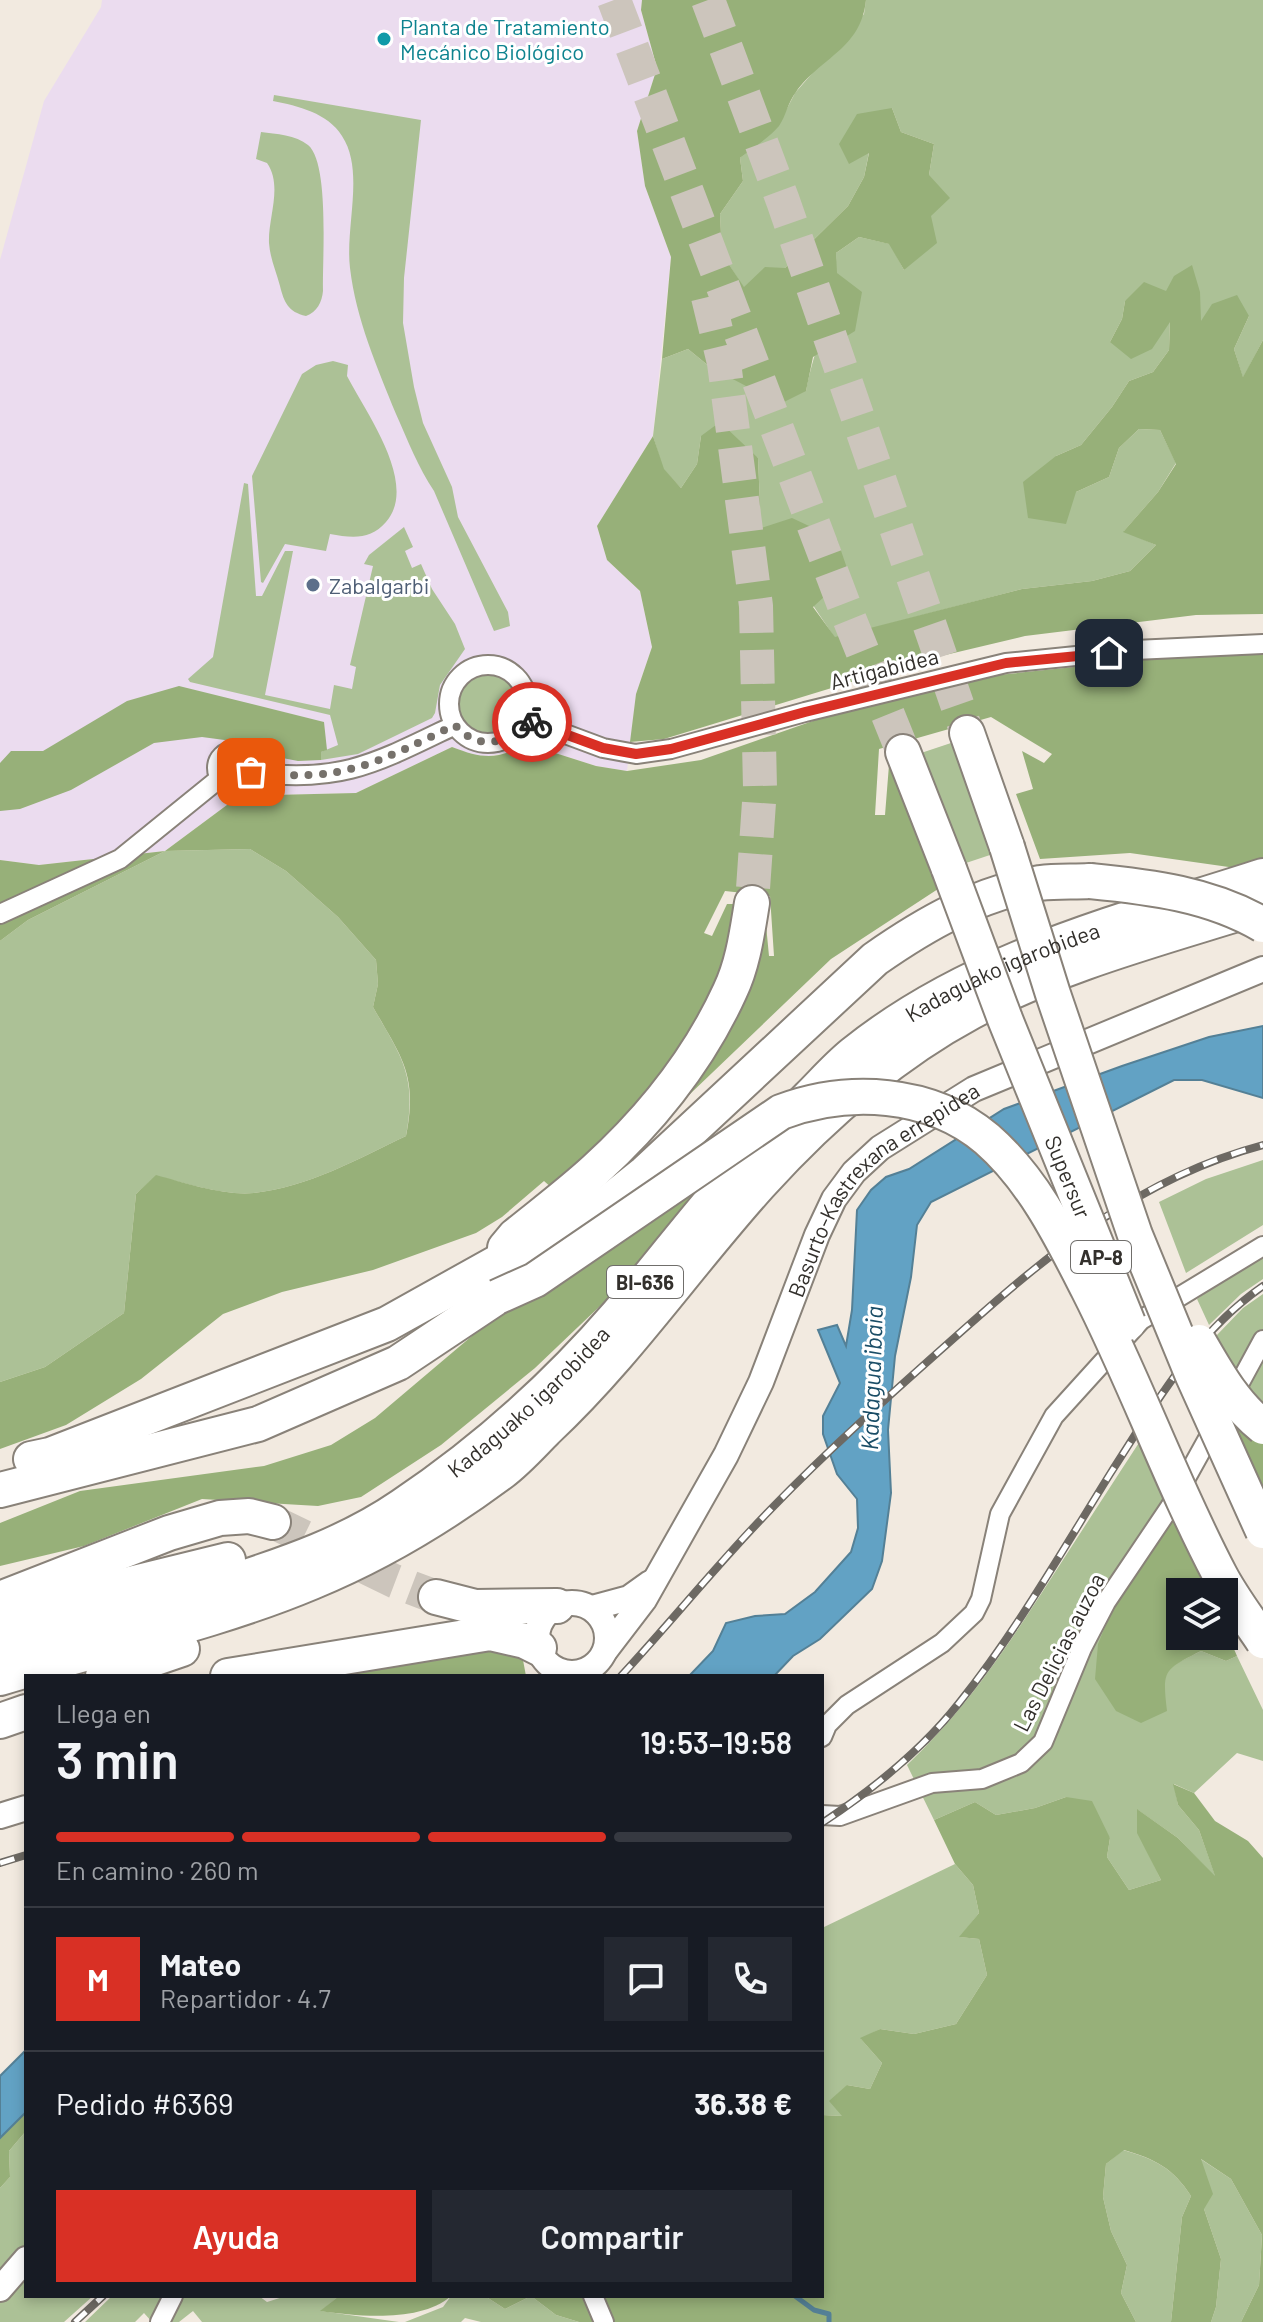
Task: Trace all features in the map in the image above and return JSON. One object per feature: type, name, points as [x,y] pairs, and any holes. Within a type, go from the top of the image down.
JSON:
[{"type":"highway","name":"Supersur","points":[[967,733],[1135,1235],[1193,1376],[1263,1531]]},
{"type":"highway","name":"Supersur","points":[[903,752],[1076,1198],[1167,1421],[1263,1641]]},
{"type":"highway","points":[[0,1468],[50,1455],[492,1284],[534,1262],[645,1173],[815,1002],[914,932],[948,913],[989,897],[1040,883],[1132,864],[1198,877],[1263,906]]},
{"type":"highway","points":[[1091,872],[1178,891],[1263,925]]},
{"type":"highway","name":"Kadaguako igarobidea","points":[[0,1647],[158,1605],[301,1559],[355,1535],[447,1474],[490,1441],[615,1317],[767,1138],[830,1074],[888,1029],[949,992],[1025,956],[1130,916],[1263,876]]},
{"type":"highway","points":[[0,1490],[258,1424],[398,1363],[492,1284],[515,1236],[595,1170],[664,1097],[701,1045],[731,990],[745,946],[752,903]]},
{"type":"highway","name":"Kadaguako igarobidea","points":[[0,1678],[203,1620],[311,1583],[369,1557],[426,1525],[506,1469],[598,1379],[758,1186],[807,1134],[906,1053],[971,1012],[1029,984],[1263,906]]},
{"type":"highway","points":[[492,1284],[535,1280],[781,1112],[818,1100],[863,1096],[897,1098],[947,1115],[984,1137],[1003,1154],[1041,1203],[1102,1317],[1221,1577],[1263,1641]]},
{"type":"highway","points":[[1099,1128],[1135,1188],[1190,1326],[1221,1380],[1247,1414],[1263,1427]]},
{"type":"highway","points":[[109,1674],[221,1636],[384,1566],[479,1504],[506,1469]]},
{"type":"highway","points":[[0,1616],[111,1591],[279,1546],[447,1474]]},
{"type":"highway","points":[[0,1599],[169,1533],[220,1518],[249,1516],[273,1522]]},
{"type":"highway","points":[[436,1597],[475,1607],[557,1606]]},
{"type":"highway","points":[[240,1674],[490,1633],[514,1637],[540,1660]]},
{"type":"highway","points":[[0,1707],[24,1700]]},
{"type":"highway","points":[[0,1721],[24,1713]]},
{"type":"street","name":"Artigabidea","points":[[525,719],[603,748],[636,754],[671,749],[805,712],[1006,663],[1135,650],[1263,644]]},
{"type":"street","points":[[484,664],[502,667],[520,681],[528,706],[525,719],[509,737],[498,742],[473,740],[455,725],[449,712],[452,686],[471,668],[484,664]]},
{"type":"street","points":[[251,772],[287,777],[354,770],[387,758],[455,725]]},
{"type":"street","points":[[232,751],[247,756],[251,772],[245,782],[235,786],[224,782],[217,769],[219,760],[232,751]]},
{"type":"street","points":[[0,914],[120,859],[220,778]]},
{"type":"street","name":"Basurto-Kastrexana errepidea","points":[[605,1651],[626,1627],[660,1572],[726,1455],[761,1382],[817,1235],[834,1199],[854,1172],[880,1148],[974,1089],[1263,969]]},
{"type":"street","points":[[824,1732],[847,1705],[942,1643],[974,1613],[981,1599],[1000,1514],[1054,1416],[1141,1320],[1263,1246]]},
{"type":"street","name":"Las Delicias auzoa","points":[[824,1815],[840,1816],[932,1783],[982,1779],[1021,1763],[1043,1742],[1082,1648],[1106,1602],[1170,1507],[1263,1340]]},
{"type":"street","name":"Basurto-Kastrexana errepidea","points":[[592,1608],[629,1598],[660,1572]]},
{"type":"street","points":[[569,1603],[581,1603],[592,1608],[606,1627],[608,1639],[599,1661],[577,1674],[558,1670],[540,1660],[537,1638],[542,1619],[557,1606],[569,1603]]},
{"type":"street","points":[[0,1816],[24,1809]]},
{"type":"street","points":[[0,2289],[24,2261]]},
{"type":"street","points":[[160,2322],[172,2298]]},
{"type":"street","points":[[594,2298],[604,2322]]},
{"type":"shaded area","points":[[102,0],[642,0],[641,10],[657,68],[637,131],[645,186],[671,257],[653,436],[597,526],[607,560],[640,591],[652,647],[636,694],[627,771],[596,766],[527,744],[513,751],[480,758],[452,747],[356,793],[273,795],[231,802],[165,851],[39,865],[0,860],[0,260],[44,101],[101,7]]},
{"type":"green space","points":[[642,0],[866,0],[863,17],[848,41],[796,92],[775,130],[740,158],[743,181],[720,214],[722,254],[744,287],[765,267],[785,268],[848,206],[864,177],[869,153],[849,164],[839,144],[857,114],[892,108],[901,132],[934,144],[929,175],[950,198],[931,216],[937,243],[904,270],[889,244],[859,237],[836,253],[837,273],[862,292],[855,331],[813,357],[806,391],[780,404],[710,367],[688,349],[662,359],[671,257],[645,186],[637,131],[657,68],[641,10]]},
{"type":"green space","points":[[866,0],[1263,0],[1263,340],[1243,378],[1234,349],[1249,316],[1200,323],[1200,292],[1166,291],[1125,301],[1122,319],[1110,342],[1170,320],[1169,350],[1153,372],[1129,381],[1081,445],[1056,456],[1076,492],[1109,477],[1119,448],[1139,429],[1160,430],[1176,463],[1158,492],[1124,531],[1156,545],[1130,571],[1092,581],[1022,589],[835,638],[761,528],[758,458],[701,436],[697,464],[681,488],[663,469],[653,436],[662,359],[688,349],[710,367],[806,391],[833,286],[836,253],[859,237],[890,244],[904,270],[931,216],[929,175],[934,144],[901,132],[892,108],[869,152],[864,177],[848,206],[784,269],[744,288],[722,254],[720,214],[743,181],[740,158],[778,126],[795,93],[864,14]]},
{"type":"green space","points":[[274,95],[421,120],[404,278],[403,323],[414,387],[423,423],[452,487],[458,517],[508,612],[510,626],[494,631],[434,491],[396,414],[368,342],[350,268],[353,182],[349,150],[336,128],[321,116],[273,101]]},
{"type":"green space","points":[[261,132],[298,139],[308,145],[315,155],[319,171],[323,214],[323,291],[318,306],[306,316],[295,312],[285,301],[272,259],[269,233],[274,182],[267,163],[256,159]]},
{"type":"green space","points":[[1192,265],[1200,292],[1201,321],[1212,304],[1237,295],[1249,316],[1234,349],[1243,377],[1263,340],[1263,614],[1196,615],[1025,636],[920,661],[664,739],[630,742],[636,694],[652,647],[640,591],[607,560],[597,526],[653,436],[664,469],[681,488],[697,464],[701,436],[720,422],[758,458],[761,528],[792,518],[837,539],[849,574],[813,607],[835,637],[1022,589],[1092,581],[1130,571],[1156,545],[1123,532],[1158,492],[1176,464],[1160,430],[1139,429],[1119,448],[1109,477],[1076,492],[1066,524],[1028,518],[1023,482],[1056,456],[1081,445],[1129,381],[1153,372],[1169,350],[1170,322],[1152,349],[1131,359],[1110,342],[1122,319],[1125,301],[1144,282],[1166,291],[1174,276]]},
{"type":"green space","points":[[333,361],[348,365],[347,376],[386,449],[396,488],[395,506],[386,522],[374,532],[353,537],[330,534],[326,551],[285,544],[263,583],[252,476],[302,374],[316,365]]},
{"type":"green space","points":[[244,483],[248,484],[256,596],[262,596],[285,551],[293,551],[265,695],[330,709],[334,685],[352,689],[356,667],[350,665],[373,566],[364,564],[369,555],[404,527],[413,547],[405,551],[412,568],[421,564],[432,589],[455,624],[465,649],[440,685],[432,718],[358,754],[321,760],[321,752],[338,745],[330,715],[190,682],[188,679],[213,657]]},
{"type":"green space","points":[[1263,654],[1263,866],[1250,870],[1130,853],[1040,859],[1016,794],[1033,789],[1022,751],[1044,763],[1052,754],[991,717],[879,749],[875,815],[885,815],[889,765],[938,889],[831,959],[644,1138],[764,904],[769,956],[774,956],[770,896],[725,891],[704,933],[712,936],[727,904],[734,904],[725,956],[688,1035],[631,1114],[553,1189],[544,1181],[502,1217],[476,1233],[373,1270],[282,1292],[223,1314],[141,1379],[66,1425],[0,1449],[0,1382],[45,1367],[124,1313],[136,1194],[156,1175],[218,1191],[254,1193],[274,1190],[351,1163],[406,1136],[410,1097],[408,1082],[399,1054],[373,1007],[378,984],[376,960],[338,917],[286,871],[250,849],[165,851],[231,802],[273,795],[356,793],[452,747],[490,756],[527,744],[596,766],[627,771],[701,760],[830,715],[959,679],[1152,659]]},
{"type":"green space","points":[[489,675],[500,677],[510,684],[517,694],[517,716],[510,726],[500,733],[489,735],[478,733],[468,726],[461,716],[459,705],[461,694],[468,684],[478,677]]},
{"type":"green space","points":[[179,686],[324,722],[327,750],[321,752],[321,760],[298,761],[272,756],[232,741],[202,737],[154,743],[71,790],[20,809],[0,811],[0,763],[11,751],[43,751],[127,701]]},
{"type":"green space","points":[[954,742],[990,855],[963,864],[921,753]]},
{"type":"green space","points":[[250,849],[286,871],[338,917],[376,960],[378,984],[373,1007],[399,1054],[408,1082],[410,1097],[406,1136],[351,1163],[274,1190],[254,1193],[218,1191],[156,1176],[136,1194],[124,1313],[45,1367],[0,1382],[0,941],[28,920],[165,851]]},
{"type":"green space","points":[[165,851],[28,920],[0,941],[0,860],[39,865]]},
{"type":"green space","points":[[735,1156],[642,1266],[535,1368],[441,1445],[361,1497],[318,1506],[202,1499],[84,1546],[0,1566],[0,1523],[80,1491],[264,1466],[331,1445],[375,1418],[505,1308]]},
{"type":"green space","points":[[1263,1160],[1263,1225],[1186,1273],[1159,1202],[1206,1179]]},
{"type":"green space","points":[[1263,1254],[1263,1279],[1241,1294],[1209,1325],[1197,1299]]},
{"type":"green space","points":[[1263,1294],[1263,1410],[1233,1374],[1216,1336],[1243,1308]]},
{"type":"green space","points":[[1232,1418],[1263,1441],[1263,1490]]},
{"type":"green space","points":[[1144,1435],[1176,1513],[1171,1578],[1166,1578],[1163,1680],[1171,1666],[1201,1651],[1226,1661],[1237,1656],[1263,1710],[1263,1761],[1237,1753],[1194,1793],[1174,1784],[1178,1805],[1199,1830],[1216,1878],[1178,1838],[1138,1810],[1138,1833],[1161,1880],[1129,1890],[1107,1857],[1110,1838],[1066,1797],[1035,1808],[996,1815],[975,1802],[934,1820],[907,1765],[967,1700],[1033,1606]]},
{"type":"green space","points":[[1176,1513],[1203,1578],[1166,1578],[1166,1650],[1234,1650],[1237,1656],[1226,1661],[1201,1651],[1179,1662],[1168,1672],[1166,1679],[1167,1711],[1141,1723],[1116,1711],[1095,1679],[1098,1644],[1114,1605]]},
{"type":"green space","points":[[479,1648],[505,1651],[523,1660],[526,1674],[330,1674]]},
{"type":"green space","points":[[1173,1784],[1194,1793],[1215,1821],[1248,1841],[1263,1858],[1263,2322],[1241,2322],[1259,2285],[1262,2235],[1231,2179],[1201,2159],[1213,2194],[1204,2209],[1221,2259],[1216,2307],[1211,2322],[1171,2322],[1182,2217],[1191,2196],[1177,2178],[1162,2166],[1124,2150],[1106,2164],[1103,2197],[1111,2231],[1127,2265],[1121,2293],[1136,2322],[579,2322],[556,2315],[534,2298],[824,2298],[824,2115],[842,2116],[829,2101],[847,2085],[870,2089],[882,2063],[860,2038],[880,2029],[914,2034],[956,2024],[987,1975],[979,1939],[959,1937],[979,1913],[973,1885],[955,1864],[934,1820],[975,1802],[996,1815],[1035,1808],[1066,1797],[1092,1801],[1110,1838],[1107,1857],[1129,1890],[1161,1880],[1137,1833],[1137,1809],[1178,1838],[1215,1876],[1199,1830],[1178,1805]]},
{"type":"green space","points":[[955,1864],[973,1885],[979,1913],[960,1937],[979,1939],[987,1975],[956,2024],[914,2034],[880,2029],[861,2039],[882,2063],[870,2089],[847,2085],[842,2116],[824,2115],[824,1927]]},
{"type":"green space","points":[[24,2114],[24,2133],[9,2151],[10,2177],[0,2188],[0,2138]]},
{"type":"green space","points":[[24,2133],[24,2298],[91,2298],[64,2322],[0,2322],[0,2188],[10,2177],[9,2151]]},
{"type":"green space","points":[[1123,2150],[1162,2166],[1177,2178],[1191,2196],[1182,2217],[1171,2322],[1136,2322],[1121,2293],[1127,2265],[1111,2231],[1103,2197],[1106,2164]]},
{"type":"green space","points":[[1199,2158],[1231,2179],[1262,2235],[1259,2285],[1241,2322],[1211,2322],[1216,2307],[1221,2259],[1204,2209]]},
{"type":"green space","points":[[110,2298],[262,2298],[267,2302],[280,2298],[337,2298],[321,2311],[399,2322],[202,2322],[193,2311],[179,2322],[152,2322],[144,2313],[135,2322],[85,2322]]},
{"type":"green space","points":[[336,2298],[448,2298],[424,2310],[390,2316],[320,2311]]},
{"type":"green space","points":[[450,2298],[488,2298],[505,2309],[534,2298],[556,2315],[579,2322],[481,2322],[465,2318],[461,2322],[405,2322],[443,2307]]},
{"type":"green space","points":[[488,2298],[527,2298],[505,2309]]},
{"type":"water","name":"Kadagua ibaia","points":[[1263,1026],[1263,1098],[1202,1080],[1174,1080],[931,1202],[917,1225],[911,1277],[895,1356],[888,1430],[891,1493],[882,1561],[872,1589],[820,1639],[793,1656],[776,1674],[691,1674],[713,1651],[726,1623],[755,1616],[785,1614],[815,1592],[851,1552],[858,1528],[857,1499],[837,1474],[823,1434],[823,1416],[840,1383],[818,1330],[837,1325],[846,1346],[852,1310],[857,1210],[871,1190],[886,1177],[909,1169],[1004,1109],[1209,1037]]},
{"type":"water","points":[[24,2052],[24,2114],[0,2138],[0,2076]]},
{"type":"waterway","points":[[798,2298],[814,2310],[829,2314],[829,2322]]},
{"type":"tunnel","points":[[614,0],[847,613],[903,752]]},
{"type":"tunnel","points":[[708,0],[783,201],[967,733]]},
{"type":"tunnel","points":[[708,297],[724,363],[756,606],[760,788],[752,903]]},
{"type":"tunnel","points":[[273,1522],[394,1581],[436,1597]]},
{"type":"railway","points":[[623,1674],[733,1550],[838,1443],[988,1308],[1059,1249],[1096,1223],[1175,1177],[1263,1145]]},
{"type":"railway","points":[[824,1822],[895,1768],[929,1737],[959,1703],[1019,1620],[1178,1372],[1217,1326],[1263,1286]]},
{"type":"railway","points":[[0,1863],[24,1856]]},
{"type":"railway","points":[[75,2322],[101,2298]]},
{"type":"way so far","points":[[251,772],[287,777],[354,770],[387,758],[455,725],[463,734],[485,743],[509,737],[525,719],[532,722]]},
{"type":"place","name":"Planta de Tratamiento Mecánico Biológico","points":[[384,39]]},
{"type":"place","name":"Zabalgarbi","points":[[313,585]]},
{"type":"route","points":[[532,722],[603,748],[636,754],[671,749],[805,712],[1006,663],[1109,653]]}]
